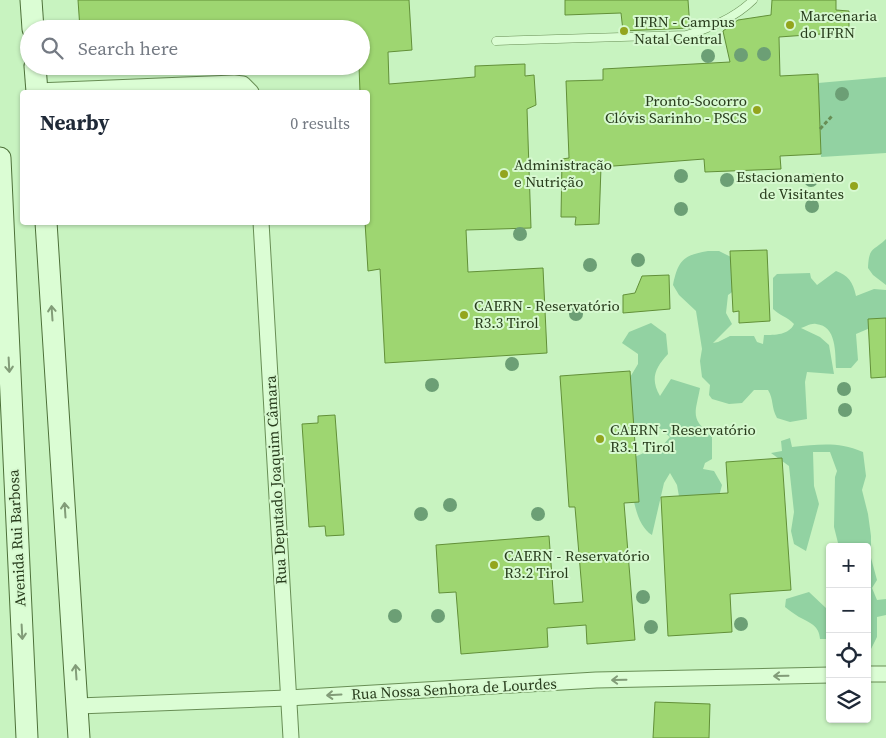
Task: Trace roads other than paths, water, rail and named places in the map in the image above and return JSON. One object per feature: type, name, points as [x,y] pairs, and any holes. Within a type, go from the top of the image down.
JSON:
[{"type":"main road","points":[[30,0],[32,20]]},
{"type":"main road","points":[[36,75],[37,90]]},
{"type":"main road","name":"Avenida Rui Barbosa","points":[[0,158],[27,738]]},
{"type":"main road","points":[[46,225],[79,738]]},
{"type":"street","points":[[76,90],[234,82],[243,84],[249,90]]},
{"type":"street","name":"Rua Deputado Joaquim Câmara","points":[[261,225],[291,738]]},
{"type":"street","points":[[871,674],[886,674]]},
{"type":"street","name":"Rua Nossa Senhora de Lourdes","points":[[78,706],[288,698],[596,680],[826,675]]},
{"type":"lane","points":[[496,41],[686,35],[700,32],[712,26],[738,12],[753,0]]},
{"type":"place","name":"Marcenaria do IFRN","points":[[790,25]]},
{"type":"place","name":"IFRN - Campus Natal Central","points":[[624,31]]},
{"type":"place","name":"Pronto-Socorro Clóvis Sarinho - PSCS","points":[[757,110]]},
{"type":"place","name":"Administração e Nutrição","points":[[504,174]]},
{"type":"place","name":"Estacionamento de Visitantes","points":[[854,186]]},
{"type":"place","name":"CAERN - Reservatório R3.3 Tirol","points":[[464,315]]},
{"type":"place","name":"CAERN - Reservatório R3.1 Tirol","points":[[600,439]]},
{"type":"place","name":"CAERN - Reservatório R3.2 Tirol","points":[[494,565]]}]
